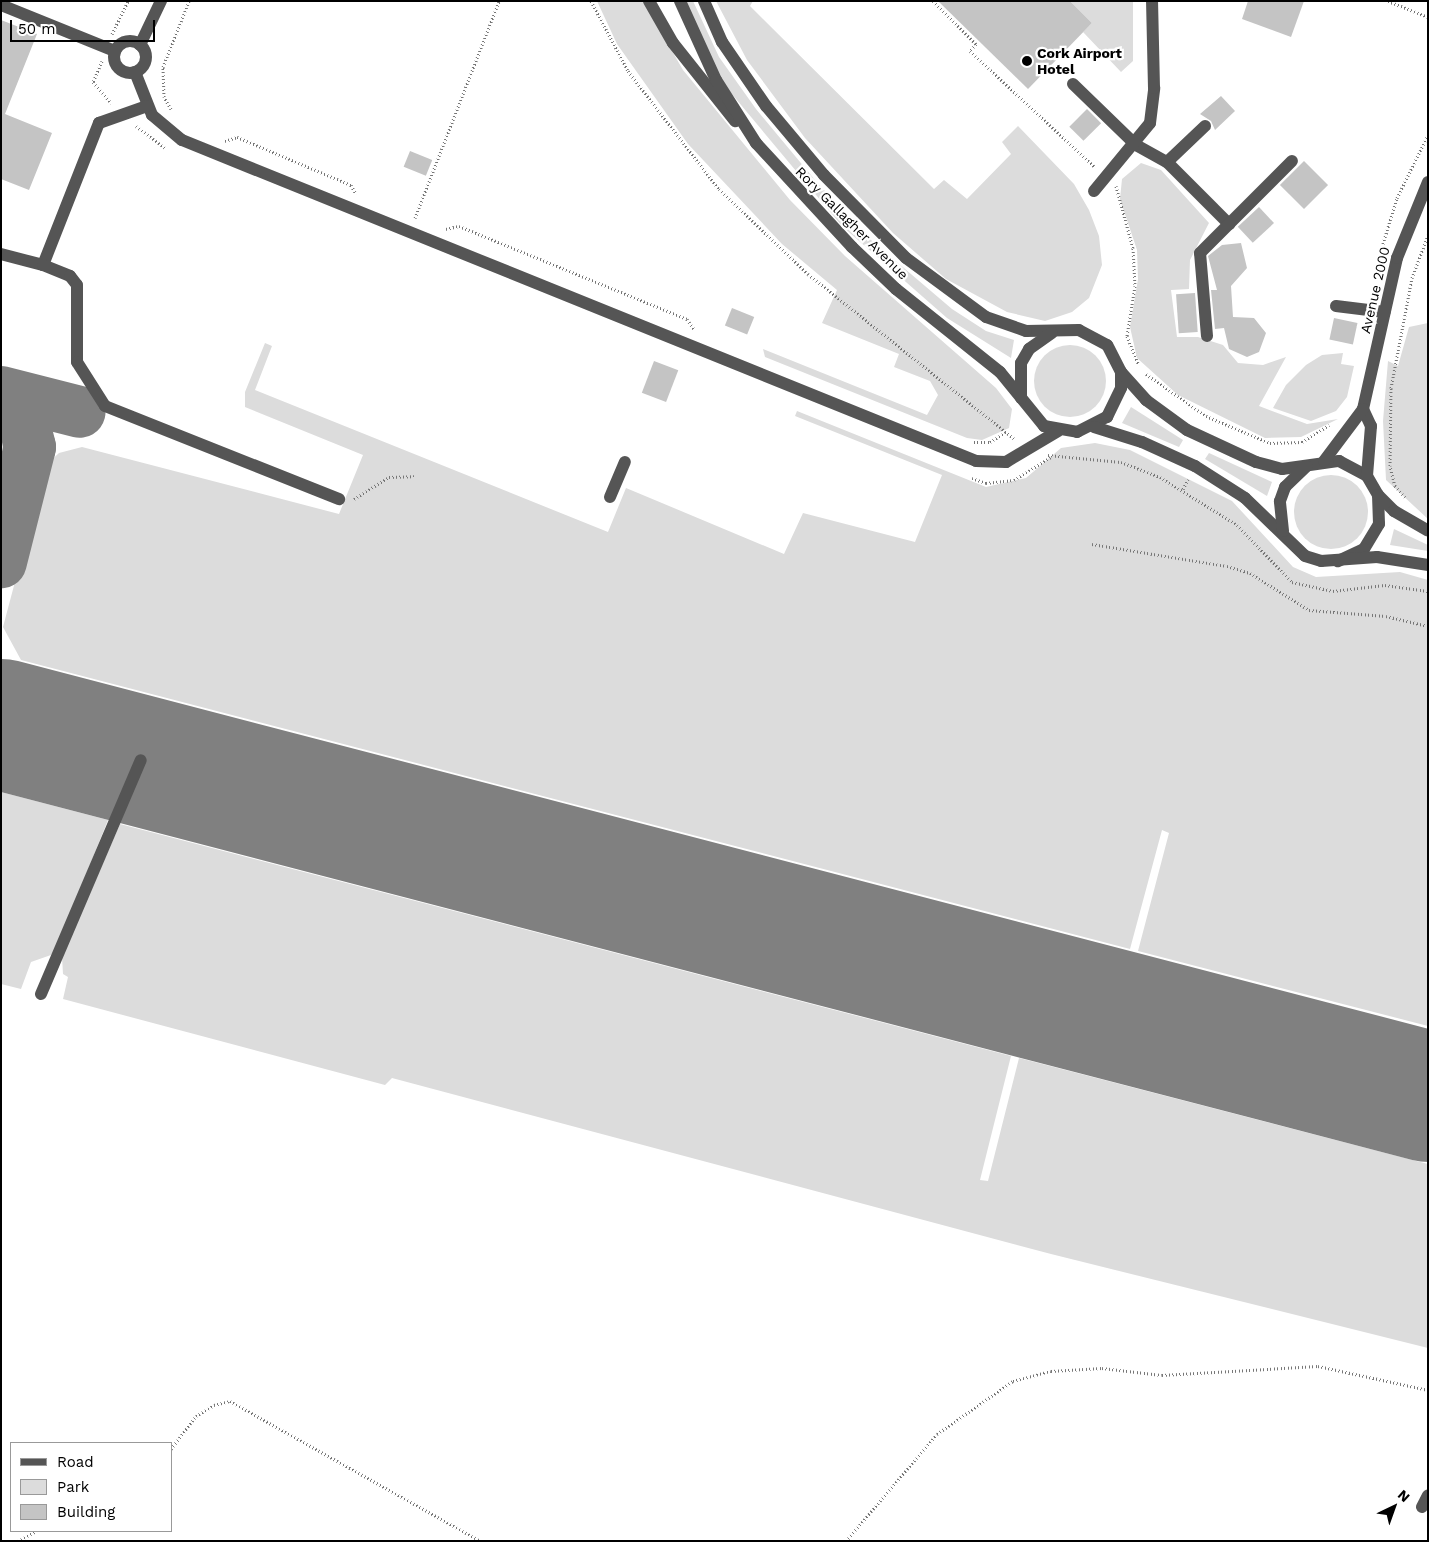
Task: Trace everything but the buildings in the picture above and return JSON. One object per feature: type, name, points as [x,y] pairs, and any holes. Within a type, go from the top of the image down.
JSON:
[{"type":"street","points":[[136,72],[146,60],[140,44],[161,1]]},
{"type":"street","points":[[649,1],[712,96],[756,143]]},
{"type":"street","name":"Rory Gallagher Avenue","points":[[680,1],[716,80],[756,143],[804,200],[896,289],[1000,372],[1030,414],[1058,431]]},
{"type":"street","name":"Rory Gallagher Avenue","points":[[704,1],[722,42],[749,84],[873,228],[971,308],[1026,330],[1054,332],[1079,330],[1094,335],[1107,345],[1121,372],[1146,400],[1196,435],[1269,466],[1307,466],[1324,461],[1354,467],[1366,476]]},
{"type":"street","points":[[1094,191],[1108,179],[1136,145],[1150,123],[1154,88],[1152,1]]},
{"type":"street","points":[[1,5],[115,51]]},
{"type":"street","points":[[115,51],[126,41],[140,44]]},
{"type":"street","points":[[115,51],[120,70],[136,72]]},
{"type":"street","points":[[136,72],[147,106],[170,133],[196,146],[967,457],[1006,462],[1058,431],[1094,427],[1142,442],[1195,466],[1245,498],[1283,531],[1305,556],[1338,561],[1377,557],[1428,564]]},
{"type":"street","points":[[1073,84],[1136,145],[1167,162],[1229,224]]},
{"type":"street","points":[[43,264],[99,122],[147,106]]},
{"type":"street","points":[[1167,162],[1204,126]]},
{"type":"street","points":[[1207,336],[1200,253],[1292,161]]},
{"type":"street","name":"Avenue 2000","points":[[1363,409],[1397,258],[1428,182]]},
{"type":"street","points":[[1,254],[43,264],[70,276],[77,285],[77,362],[105,406],[339,499]]},
{"type":"street","points":[[1336,306],[1385,312]]},
{"type":"street","points":[[1031,447],[1030,414],[1018,379],[1021,364],[1029,350],[1054,332]]},
{"type":"street","points":[[1094,427],[1116,404],[1121,372]]},
{"type":"street","points":[[1324,461],[1363,409],[1371,426],[1366,476],[1378,495],[1399,515],[1428,531]]},
{"type":"street","points":[[610,497],[625,462]]},
{"type":"street","name":"Rory Gallagher Avenue","points":[[1283,531],[1279,516],[1282,494],[1294,475],[1307,466]]},
{"type":"street","points":[[1338,561],[1352,557],[1373,538],[1379,524],[1378,495]]},
{"type":"street","points":[[41,994],[141,760]]},
{"type":"path","points":[[176,117],[164,97],[162,67],[189,1]]},
{"type":"path","points":[[414,220],[499,1]]},
{"type":"path","points":[[591,1],[605,35],[634,79],[719,189],[808,274],[1010,436]]},
{"type":"path","points":[[932,1],[976,44],[970,51],[1084,161],[1119,190],[1117,202],[1133,248],[1135,286],[1127,336],[1143,371],[1165,392],[1206,416],[1270,443],[1302,442],[1329,425]]},
{"type":"path","points":[[1388,1],[1428,17]]},
{"type":"path","points":[[1381,252],[1397,198],[1428,135]]},
{"type":"path","points":[[221,143],[237,137],[351,185],[359,198]]},
{"type":"path","points":[[406,217],[423,224]]},
{"type":"path","points":[[440,230],[459,226],[687,320],[697,333]]},
{"type":"path","points":[[1408,500],[1395,486],[1387,444],[1392,388],[1412,278],[1428,235]]},
{"type":"path","points":[[968,441],[990,442],[1006,432]]},
{"type":"path","points":[[1047,455],[1121,462],[1182,489],[1189,477]]},
{"type":"path","points":[[339,499],[352,500],[389,477],[414,476]]},
{"type":"path","points":[[1092,544],[1227,566],[1250,573],[1309,610],[1386,616],[1428,626]]},
{"type":"path","points":[[846,1541],[937,1434],[1013,1381],[1050,1371],[1102,1368],[1162,1375],[1318,1366],[1428,1390]]},
{"type":"path","points":[[172,1448],[196,1416],[214,1405],[230,1401],[480,1541]]},
{"type":"path","points":[[18,1541],[34,1532]]},
{"type":"green space","points":[[597,1],[643,1],[683,70],[790,200],[845,256],[996,388],[1012,409],[1009,428],[982,440],[967,438],[765,357],[763,349],[927,415],[938,395],[930,381],[894,367],[899,354],[822,323],[837,290],[782,244],[688,144],[617,44]]},
{"type":"green space","points":[[686,1],[693,1],[719,57],[756,109],[815,180],[864,234],[952,309],[986,331],[1014,340],[1011,358],[947,318],[842,226],[721,81]]},
{"type":"green space","points":[[716,1],[753,1],[750,6],[934,189],[944,180],[967,199],[1011,154],[1002,142],[1018,126],[1074,184],[1089,210],[1099,236],[1102,265],[1089,298],[1072,312],[1045,321],[1007,312],[946,279],[893,233],[805,138],[747,60]]},
{"type":"green space","points":[[1070,1],[1133,1],[1133,61],[1121,72],[1083,32],[1092,23]]},
{"type":"green space","points":[[1141,163],[1161,170],[1209,223],[1190,260],[1189,289],[1171,290],[1177,337],[1198,337],[1223,345],[1238,363],[1263,365],[1286,357],[1259,406],[1307,424],[1338,419],[1301,437],[1265,438],[1178,395],[1137,358],[1130,327],[1138,279],[1137,250],[1120,199],[1122,179]]},
{"type":"green space","points":[[1428,323],[1428,519],[1386,480],[1383,421],[1388,361],[1398,366],[1409,327]]},
{"type":"green space","points":[[265,343],[272,346],[255,390],[608,532],[626,488],[784,554],[803,513],[915,542],[942,475],[795,416],[797,411],[986,487],[1026,478],[1061,448],[1095,443],[1130,450],[1232,501],[1293,567],[1316,577],[1400,572],[1428,580],[1428,1026],[1138,951],[1169,833],[1162,830],[1130,949],[21,660],[3,627],[46,465],[59,453],[82,447],[339,514],[363,455],[245,407],[245,392]]},
{"type":"green space","points":[[1077,345],[1096,355],[1104,367],[1106,381],[1104,395],[1096,407],[1084,415],[1063,417],[1044,407],[1036,395],[1034,374],[1044,355],[1056,347]]},
{"type":"green space","points":[[1343,353],[1341,364],[1354,366],[1347,397],[1336,411],[1311,421],[1273,408],[1286,385],[1306,365],[1322,355]]},
{"type":"green space","points":[[1131,407],[1183,440],[1179,447],[1122,423]]},
{"type":"green space","points":[[1,440],[11,454],[1,488]]},
{"type":"green space","points":[[1209,453],[1272,482],[1267,496],[1205,459]]},
{"type":"green space","points":[[1331,475],[1345,478],[1357,486],[1365,498],[1368,512],[1365,526],[1357,538],[1345,546],[1331,549],[1317,546],[1305,538],[1297,526],[1294,512],[1297,498],[1305,486],[1317,478]]},
{"type":"green space","points":[[1394,529],[1428,545],[1428,551],[1390,545]]},
{"type":"green space","points":[[1,792],[108,820],[57,946],[51,955],[31,962],[21,989],[1,984]]},
{"type":"green space","points":[[120,824],[1011,1056],[980,1180],[988,1181],[1019,1058],[1428,1164],[1428,1348],[1051,1254],[392,1078],[385,1085],[63,999],[68,977],[63,974],[62,957]]},
{"type":"taxiway","points":[[1,392],[80,412]]},
{"type":"taxiway","points":[[1,396],[22,415],[30,447],[1,562]]},
{"type":"taxiway","points":[[1,712],[34,732]]},
{"type":"runway","points":[[1,724],[1428,1096]]},
{"type":"place","name":"Cork Airport Hotel","points":[[1027,61]]}]
